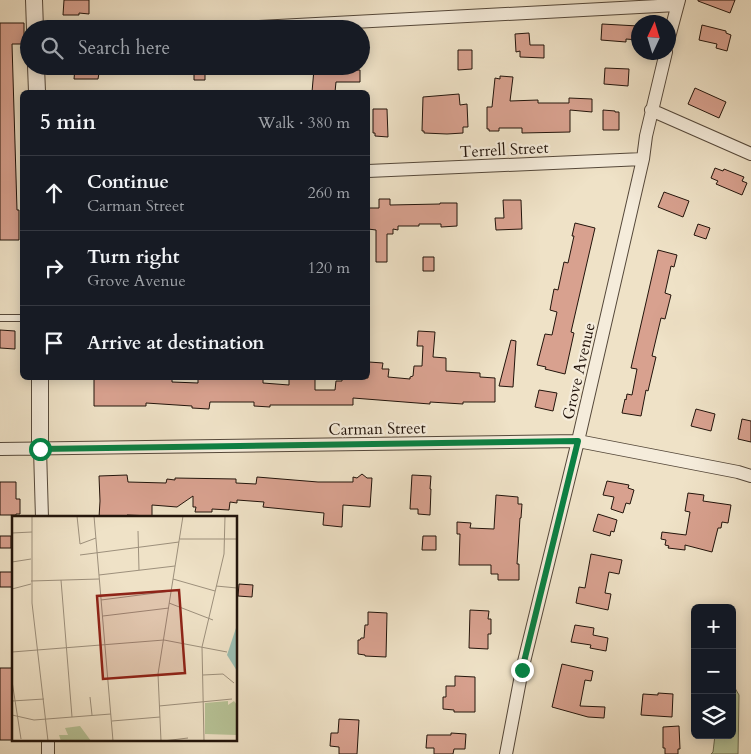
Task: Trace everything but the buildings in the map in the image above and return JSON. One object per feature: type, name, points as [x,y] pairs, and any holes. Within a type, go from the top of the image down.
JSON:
[{"type":"street","points":[[34,0],[35,20]]},
{"type":"street","points":[[370,20],[678,2],[675,15]]},
{"type":"street","name":"Grove Avenue","points":[[506,754],[522,670],[578,441],[664,60]]},
{"type":"street","points":[[36,75],[37,90]]},
{"type":"street","points":[[652,110],[751,154]]},
{"type":"street","name":"Terrell Street","points":[[370,171],[643,159]]},
{"type":"street","points":[[40,380],[42,516]]},
{"type":"street","name":"Carman Street","points":[[0,449],[578,441],[751,476]]},
{"type":"lane","points":[[0,318],[20,318]]},
{"type":"green space","points":[[736,690],[739,695],[738,754],[711,754],[715,739],[736,739]]},
{"type":"route","points":[[40,449],[578,441],[522,670]]}]
